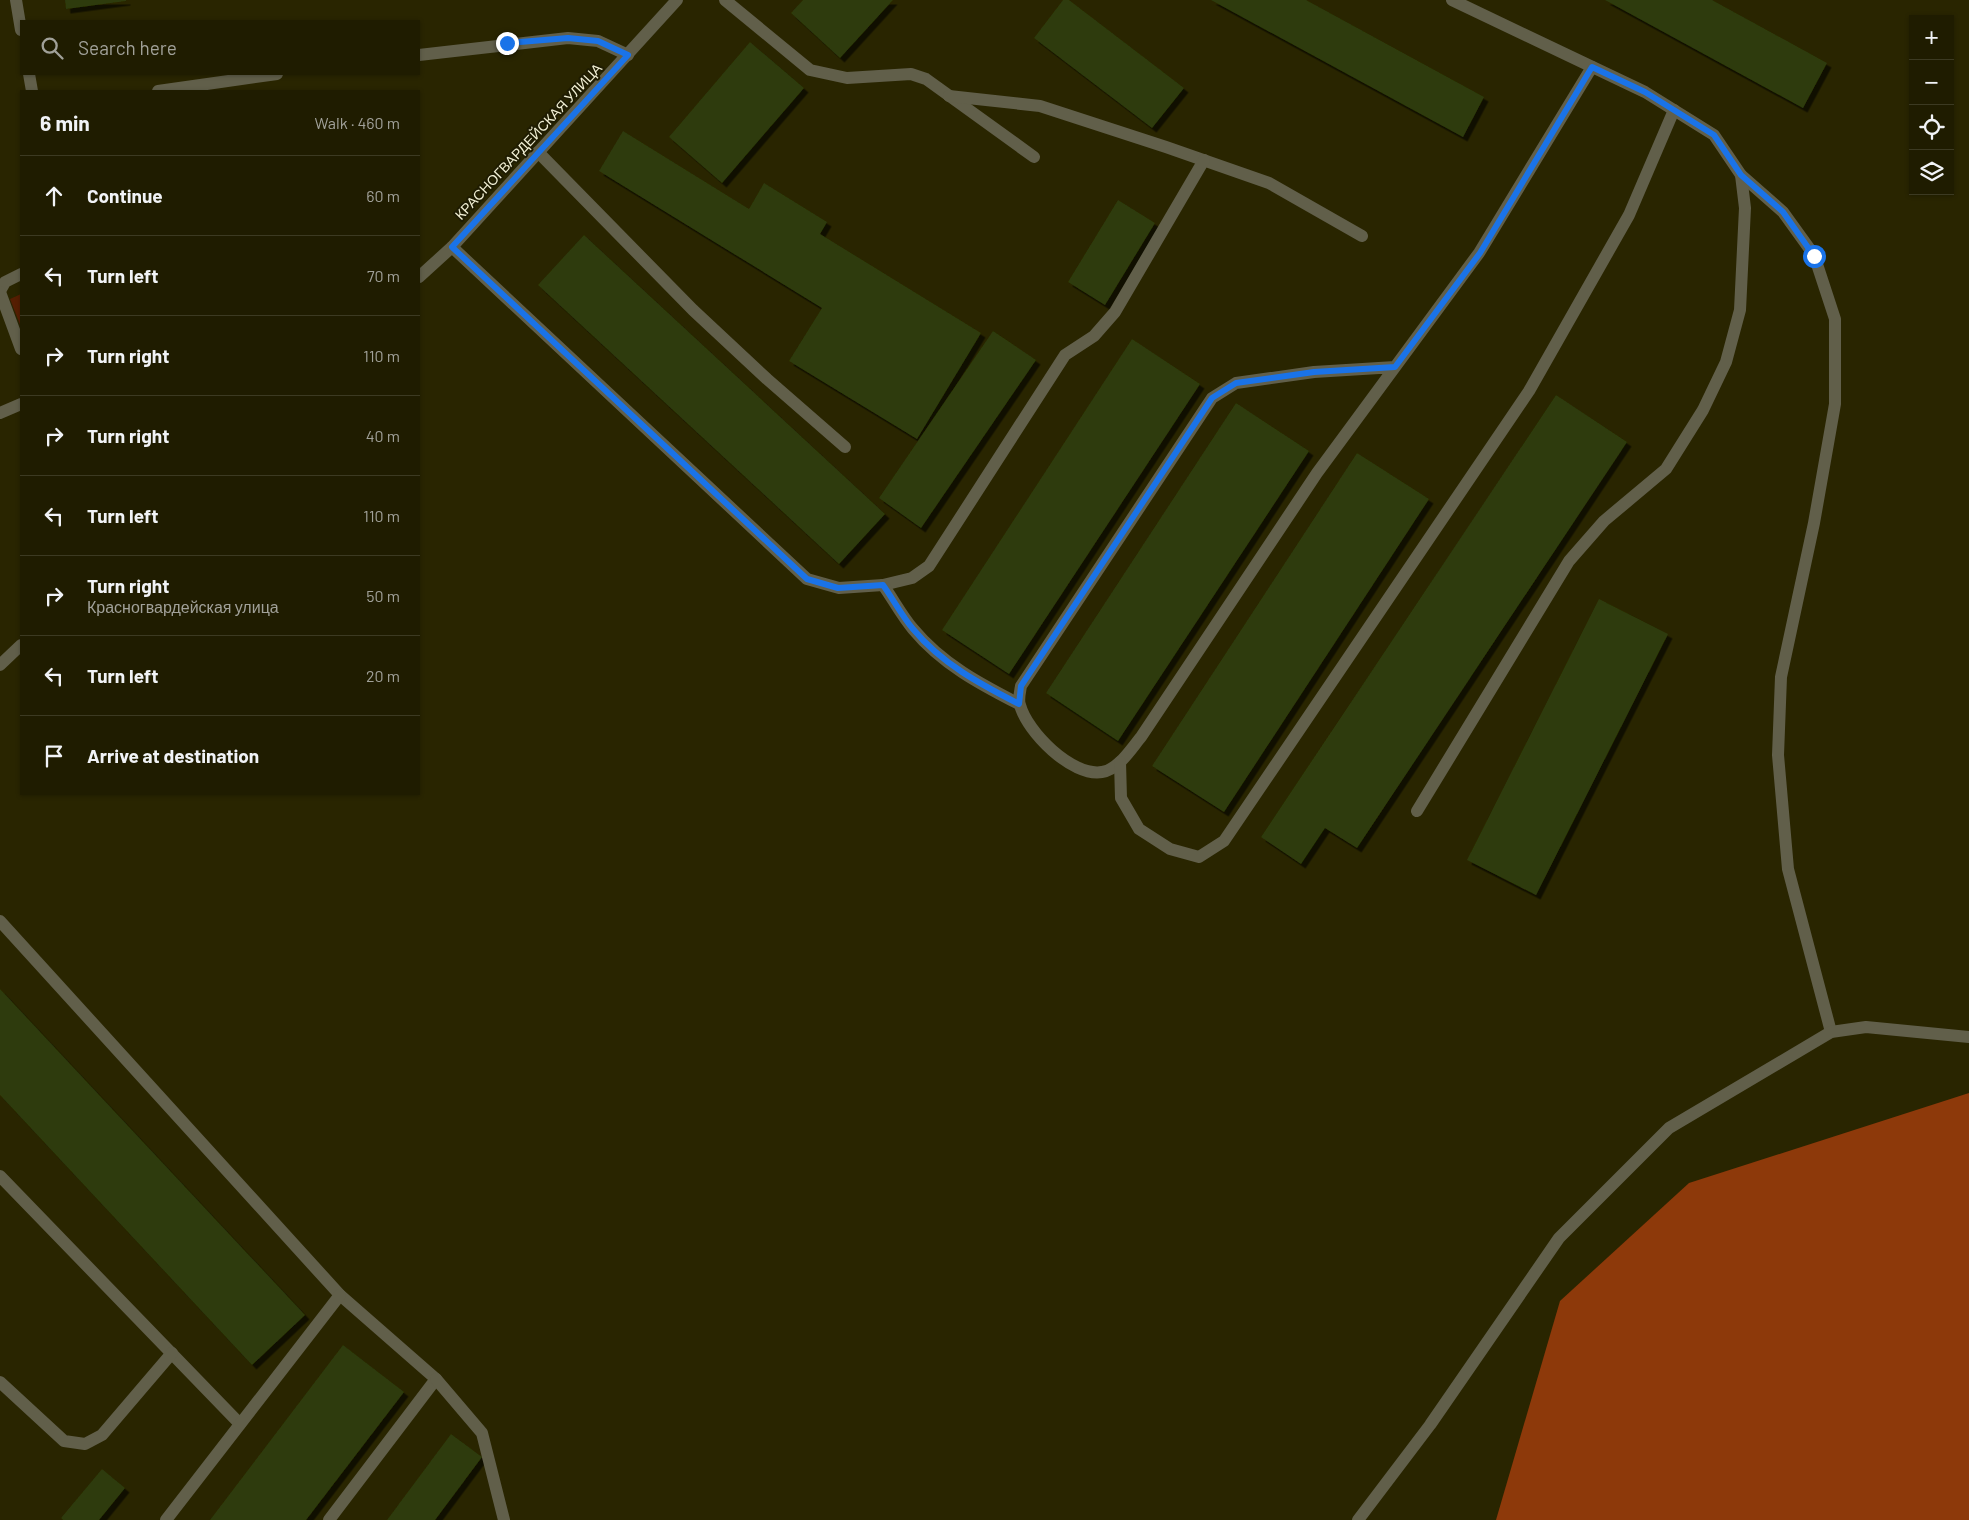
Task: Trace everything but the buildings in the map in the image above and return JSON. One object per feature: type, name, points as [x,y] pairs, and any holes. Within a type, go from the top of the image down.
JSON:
[{"type":"street","points":[[16,0],[20,24]]},
{"type":"street","name":"КРАСНОГВАРДЕЙСКАЯ УЛИЦА","points":[[420,276],[452,247],[677,0]]},
{"type":"street","points":[[725,0],[810,70],[847,78],[911,74],[926,79],[1034,157]]},
{"type":"street","points":[[1452,0],[1645,92],[1714,135],[1741,175],[1783,212],[1814,256],[1835,319],[1835,404],[1814,523],[1781,677],[1778,755],[1788,869],[1831,1032]]},
{"type":"street","points":[[420,55],[568,38],[598,41],[628,55]]},
{"type":"street","points":[[1395,367],[1314,372],[1236,383],[1212,398],[1021,686],[1019,704],[1028,723],[1047,747],[1081,769],[1102,772],[1120,762],[1141,737],[1317,473],[1480,253],[1592,67]]},
{"type":"street","points":[[29,75],[32,90]]},
{"type":"street","points":[[165,90],[270,75]]},
{"type":"street","points":[[949,96],[1040,106],[1204,160],[1269,183],[1362,236]]},
{"type":"street","points":[[1120,762],[1121,798],[1129,815],[1139,829],[1170,849],[1199,857],[1224,841],[1529,391],[1629,215],[1674,110]]},
{"type":"street","points":[[538,152],[604,217],[693,310],[845,447]]},
{"type":"street","points":[[452,247],[807,579],[838,588],[883,585],[912,578],[929,566],[1065,354],[1094,336],[1115,312],[1204,160]]},
{"type":"street","points":[[1417,811],[1569,561],[1604,521],[1666,469],[1702,410],[1726,362],[1740,310],[1745,208],[1741,175]]},
{"type":"street","points":[[20,274],[5,282],[0,291],[20,346]]},
{"type":"street","points":[[0,413],[20,404]]},
{"type":"street","points":[[883,585],[913,629],[934,651],[973,681],[1019,704]]},
{"type":"street","points":[[0,665],[20,645]]},
{"type":"street","points":[[0,921],[340,1295],[436,1379],[482,1434],[504,1520]]},
{"type":"street","points":[[1358,1520],[1430,1425],[1559,1238],[1670,1128],[1831,1032],[1866,1027],[1969,1037]]},
{"type":"street","points":[[0,1176],[240,1424]]},
{"type":"street","points":[[166,1520],[340,1295]]},
{"type":"street","points":[[0,1382],[64,1440],[85,1444],[102,1435],[172,1353]]},
{"type":"street","points":[[330,1520],[436,1379]]},
{"type":"shaded area","points":[[20,294],[20,324],[10,299]]},
{"type":"shaded area","points":[[1969,1093],[1969,1520],[1496,1520],[1560,1301],[1689,1183]]},
{"type":"route","points":[[507,43],[568,38],[598,41],[628,55],[452,247],[807,579],[838,588],[883,585],[913,629],[934,651],[973,681],[1019,704],[1021,686],[1212,398],[1236,383],[1314,372],[1395,367],[1480,253],[1592,67],[1645,92],[1714,135],[1741,175],[1783,212],[1814,256]]}]
